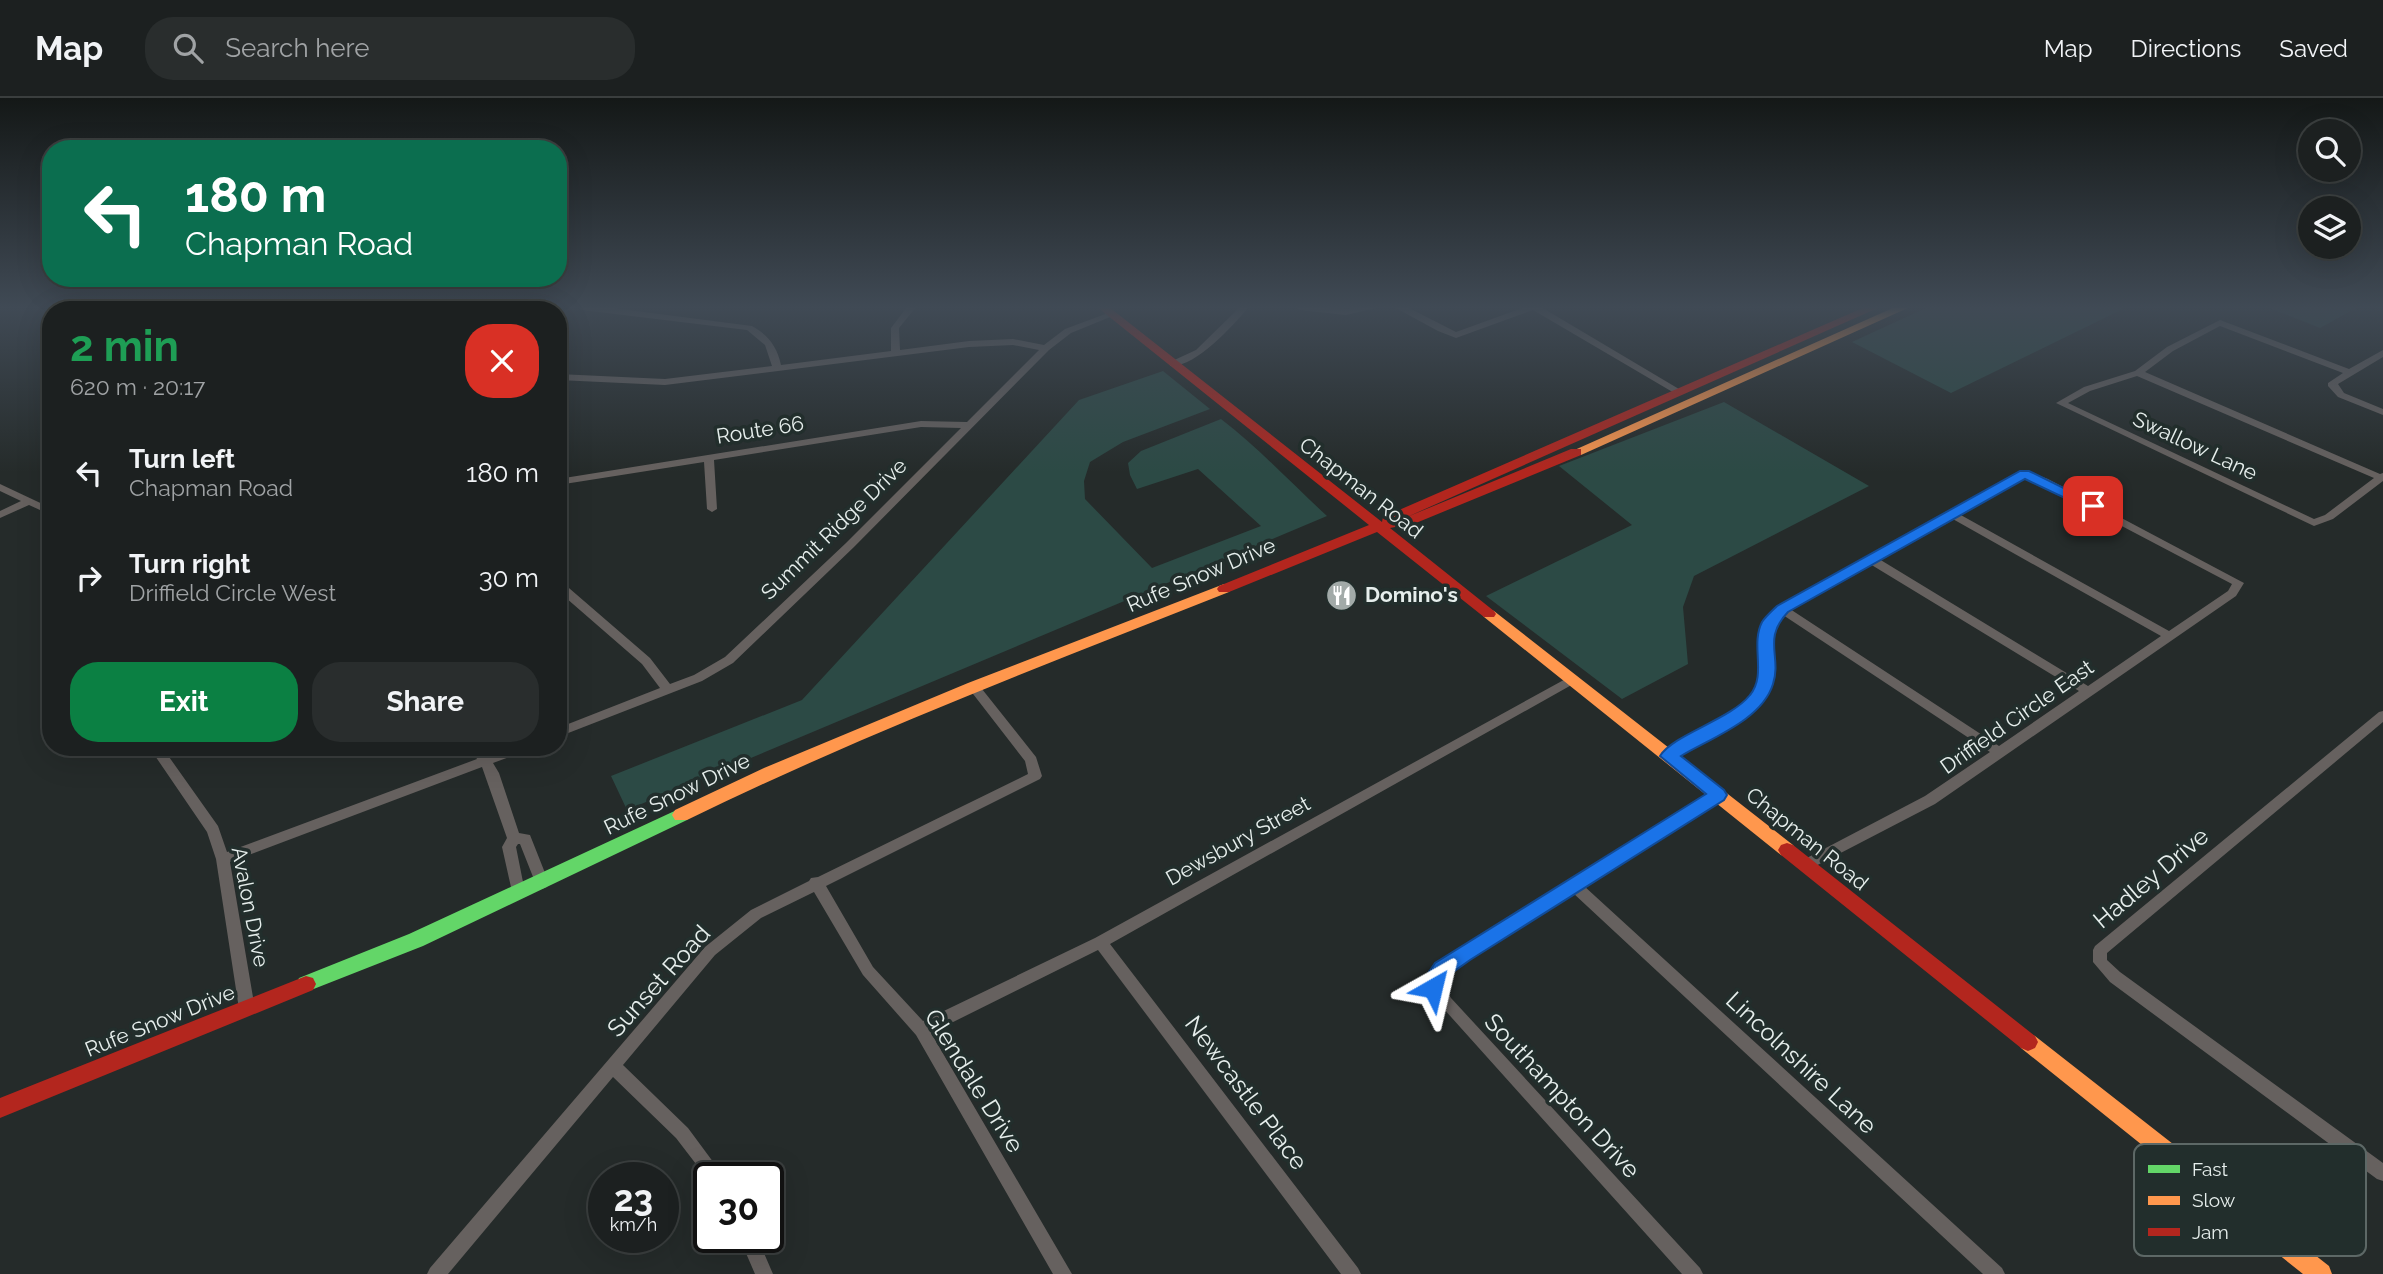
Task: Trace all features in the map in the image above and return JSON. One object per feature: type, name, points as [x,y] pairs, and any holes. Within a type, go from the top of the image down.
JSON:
[{"type":"main road","name":"Chapman Road","points":[[1170,362],[2157,1144]]},
{"type":"main road","name":"Rufe Snow Drive","points":[[0,1108],[416,940],[542,883],[770,772],[974,687],[1178,609],[1377,527],[1402,512],[1748,362]]},
{"type":"main road","name":"Rufe Snow Drive","points":[[1377,527],[1411,520],[1539,468],[1780,362]]},
{"type":"main road","name":"Chapman Road","points":[[2298,1256],[2321,1274]]},
{"type":"street","points":[[776,362],[777,369]]},
{"type":"street","points":[[567,377],[665,382],[827,362]]},
{"type":"street","name":"Summit Ridge Drive","points":[[567,729],[668,690],[729,660],[850,545],[1032,362]]},
{"type":"street","points":[[1173,364],[1178,362]]},
{"type":"street","points":[[1628,362],[1679,392]]},
{"type":"street","points":[[2138,373],[2154,362]]},
{"type":"street","points":[[2322,362],[2350,373]]},
{"type":"street","points":[[2368,362],[2333,383],[2341,394],[2383,412]]},
{"type":"street","points":[[2138,373],[2382,477]]},
{"type":"street","name":"Swallow Lane","points":[[2138,373],[2087,389],[2061,403],[2314,523],[2329,517],[2382,477]]},
{"type":"street","name":"Route 66","points":[[567,481],[930,423],[969,425]]},
{"type":"street","points":[[709,457],[712,509]]},
{"type":"street","points":[[1668,756],[1744,711],[1758,698],[1766,682],[1766,638],[1769,623],[1783,609],[2024,474]]},
{"type":"street","name":"Driffield Circle East","points":[[1806,865],[1930,800],[2232,593],[2238,583],[2045,481],[2024,474]]},
{"type":"street","points":[[0,487],[42,509]]},
{"type":"street","points":[[0,515],[28,502]]},
{"type":"street","points":[[1951,514],[2168,635]]},
{"type":"street","points":[[1870,559],[2088,691]]},
{"type":"street","points":[[567,593],[646,661],[668,690]]},
{"type":"street","points":[[1783,609],[1999,752]]},
{"type":"street","name":"Dewsbury Street","points":[[921,1030],[1100,942],[1571,680]]},
{"type":"street","name":"Sunset Road","points":[[436,1274],[710,951],[756,914],[1035,776],[1031,760],[974,687]]},
{"type":"street","name":"Hadley Drive","points":[[2342,1144],[2115,977],[2100,962],[2100,950],[2383,715]]},
{"type":"street","name":"Avalon Drive","points":[[161,756],[213,830],[223,859],[247,1009]]},
{"type":"street","points":[[482,756],[514,838],[509,847],[518,892]]},
{"type":"street","points":[[223,859],[501,756]]},
{"type":"street","name":"Southampton Drive","points":[[1694,1274],[1433,988],[1433,981],[1442,969],[1718,795]]},
{"type":"street","points":[[514,838],[525,839],[542,883]]},
{"type":"street","name":"Glendale Drive","points":[[816,882],[868,971],[921,1030],[1063,1274]]},
{"type":"street","name":"Lincolnshire Lane","points":[[1575,886],[1996,1274]]},
{"type":"street","name":"Newcastle Place","points":[[1100,942],[1352,1274]]},
{"type":"street","points":[[614,1067],[682,1133],[705,1162]]},
{"type":"street","name":"Hadley Drive","points":[[2366,1162],[2383,1174]]},
{"type":"street","points":[[755,1253],[764,1274]]},
{"type":"green space","points":[[1891,362],[2015,362],[1951,393]]},
{"type":"green space","points":[[1163,371],[1210,409],[1123,442],[1090,462],[1084,481],[1085,499],[1152,568],[1261,526],[1198,469],[1137,489],[1130,475],[1128,463],[1141,451],[1221,419],[1327,516],[627,810],[611,776],[802,700],[1079,400]]},
{"type":"green space","points":[[1724,402],[1869,486],[1694,576],[1683,607],[1688,664],[1622,699],[1486,596],[1632,525],[1559,466]]},
{"type":"traffic: fast","points":[[306,984],[416,940],[681,815]]},
{"type":"traffic: slow","points":[[1576,452],[1780,362]]},
{"type":"traffic: slow","points":[[681,815],[770,772],[974,687],[1224,589]]},
{"type":"traffic: slow","points":[[1489,614],[1787,850]]},
{"type":"traffic: slow","points":[[2028,1042],[2157,1144]]},
{"type":"traffic: slow","points":[[2298,1256],[2321,1274]]},
{"type":"traffic: jam","points":[[1171,362],[1489,614]]},
{"type":"traffic: jam","points":[[1388,520],[1750,362]]},
{"type":"traffic: jam","points":[[1224,589],[1377,527],[1411,520],[1576,452]]},
{"type":"traffic: jam","points":[[1787,850],[2028,1042]]},
{"type":"traffic: jam","points":[[0,1108],[306,984]]},
{"type":"place","name":"Domino's","points":[[1342,595]]},
{"type":"route","points":[[1433,988],[1433,981],[1442,969],[1463,954],[1718,795],[1668,756],[1744,711],[1758,698],[1766,682],[1766,638],[1769,623],[1783,609],[2024,474],[2045,481],[2093,506]]}]
